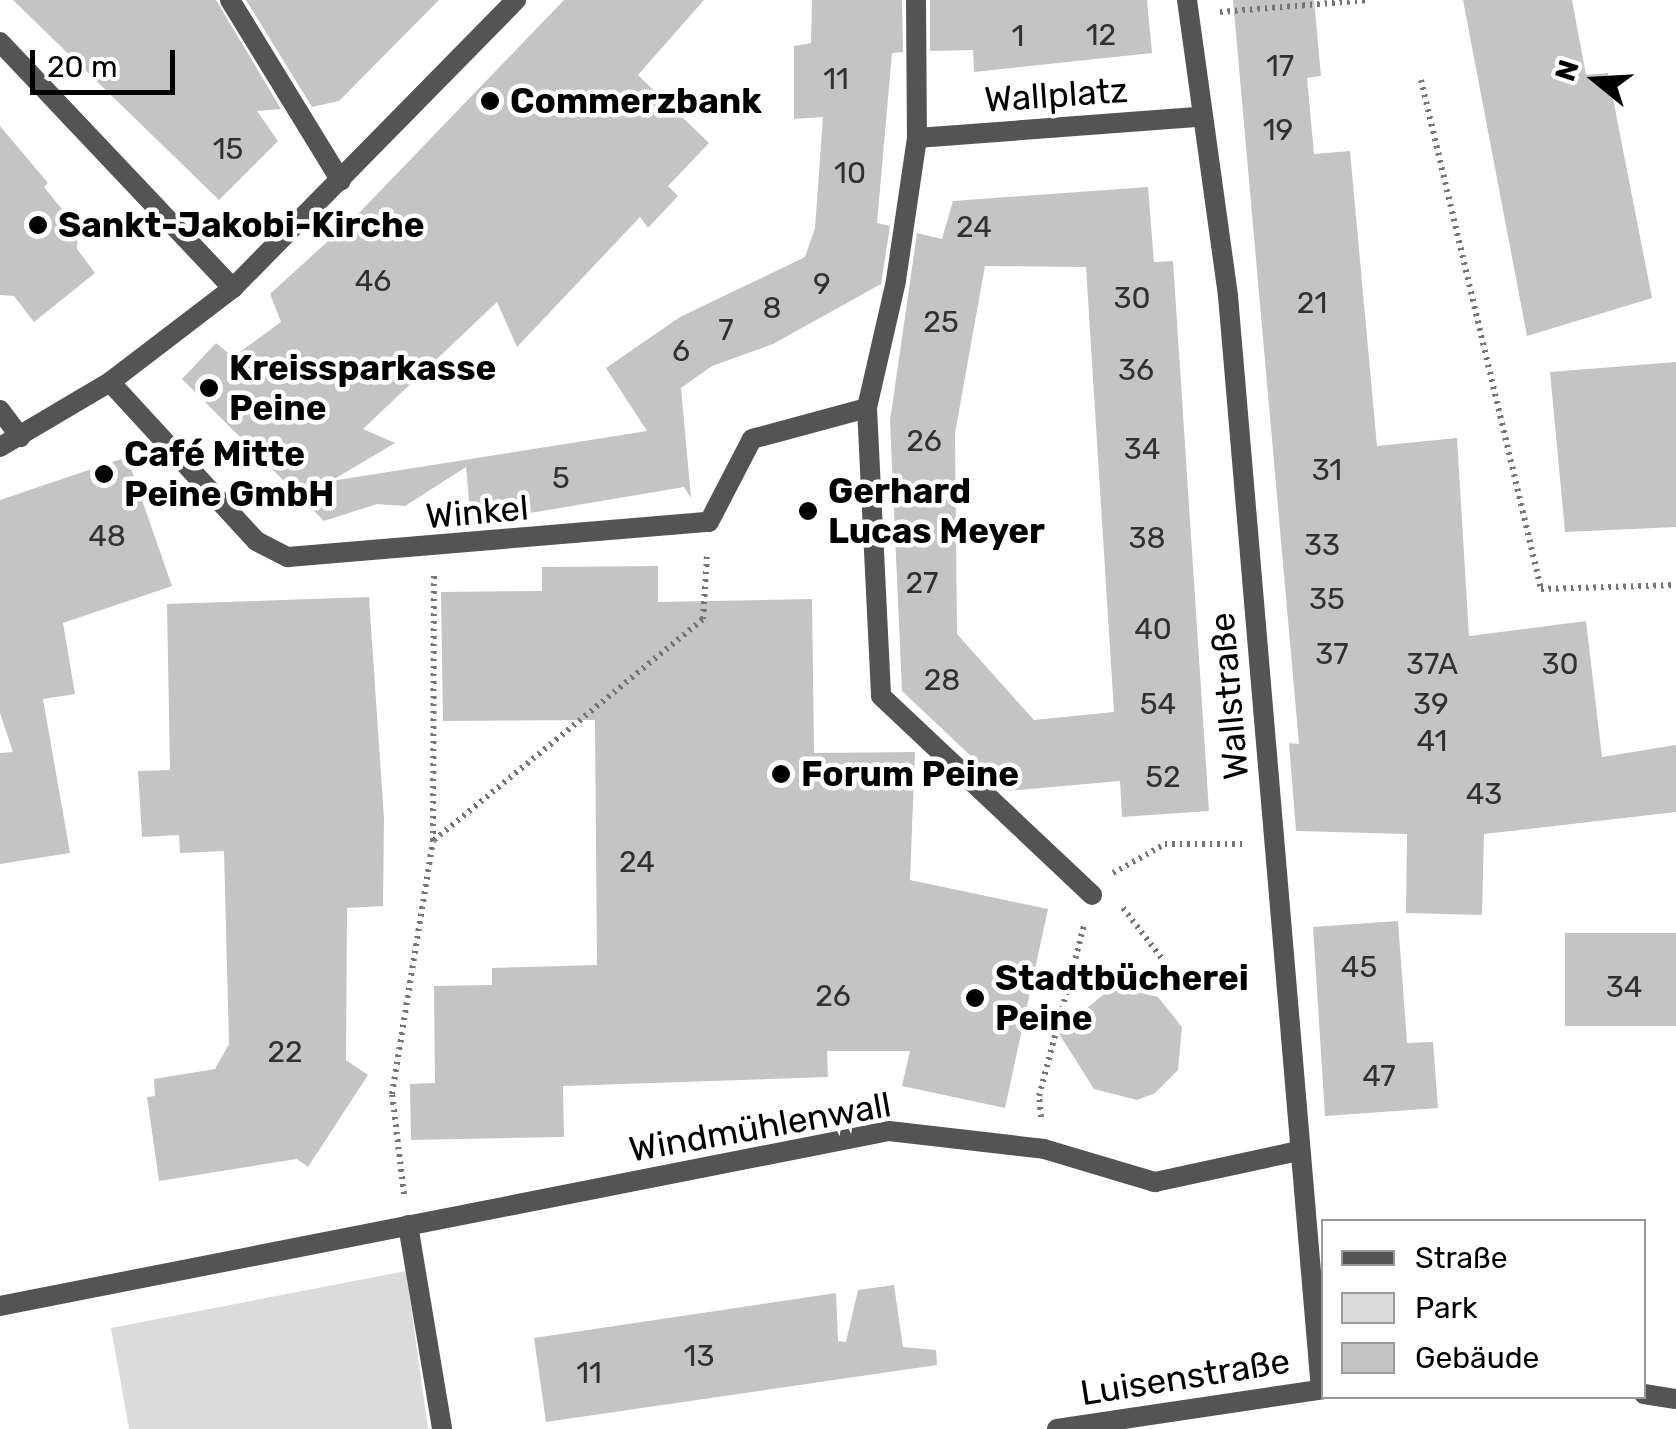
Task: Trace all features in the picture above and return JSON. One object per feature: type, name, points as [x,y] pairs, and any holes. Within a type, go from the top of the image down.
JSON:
[{"type":"street","points":[[230,0],[341,181]]},
{"type":"street","points":[[0,447],[110,382],[233,288],[516,0]]},
{"type":"street","points":[[916,0],[917,138],[896,281],[867,408],[881,696],[1092,894]]},
{"type":"street","name":"Wallstraße","points":[[1188,7],[1199,117],[1228,296],[1298,1152],[1321,1379]]},
{"type":"street","points":[[0,42],[233,288]]},
{"type":"street","name":"Wallplatz","points":[[917,138],[1199,117]]},
{"type":"street","name":"Winkel","points":[[110,382],[256,541],[288,557],[434,549],[709,522]]},
{"type":"street","points":[[709,522],[752,438],[867,408]]},
{"type":"street","points":[[0,410],[20,437]]},
{"type":"street","name":"Windmühlenwall","points":[[0,1306],[890,1130],[1044,1148],[1156,1182],[1298,1152]]},
{"type":"street","points":[[408,1226],[442,1429]]},
{"type":"street","name":"Luisenstraße","points":[[1057,1429],[1321,1389]]},
{"type":"street","points":[[1646,1394],[1676,1398]]},
{"type":"path","points":[[1188,7],[1370,0]]},
{"type":"path","points":[[1421,80],[1541,590],[1676,586]]},
{"type":"path","points":[[432,841],[704,618],[709,522]]},
{"type":"path","points":[[408,1226],[392,1094],[432,841],[434,549]]},
{"type":"path","points":[[1118,868],[1165,844],[1275,844]]},
{"type":"path","points":[[1039,1096],[1092,894]]},
{"type":"path","points":[[1116,900],[1163,960]]},
{"type":"green space","points":[[406,1271],[428,1429],[129,1429],[111,1328]]},
{"type":"building","points":[[13,0],[216,0],[281,109],[257,111],[278,141],[219,200]]},
{"type":"building","points":[[246,0],[439,0],[339,101],[312,107]]},
{"type":"building","points":[[564,0],[704,0],[638,75],[709,143],[668,186],[678,196],[648,228],[640,217],[517,347],[497,302],[363,429],[395,443],[331,481],[647,431],[606,368],[680,317],[805,257],[815,228],[823,117],[794,119],[794,46],[811,43],[812,0],[902,0],[903,52],[892,53],[877,223],[890,226],[881,284],[773,344],[712,366],[681,388],[691,498],[684,487],[471,523],[466,467],[405,506],[377,504],[324,521],[182,379],[216,343],[233,357],[281,322],[270,294],[360,212]]},
{"type":"building","points":[[930,0],[1147,0],[1152,53],[974,72],[973,50],[930,51]]},
{"type":"building","points":[[1233,0],[1314,0],[1321,76],[1307,78],[1314,154],[1350,151],[1377,446],[1457,438],[1469,636],[1586,621],[1602,757],[1676,745],[1676,812],[1484,834],[1482,915],[1406,913],[1407,834],[1296,831],[1289,743],[1299,744]]},
{"type":"building","points":[[1463,0],[1572,0],[1586,75],[1608,73],[1652,298],[1527,336]]},
{"type":"building","name":"Sankt-Jakobi-Kirche","points":[[0,126],[48,183],[44,187],[78,229],[77,249],[95,273],[34,322],[14,296],[0,295]]},
{"type":"building","points":[[1148,187],[1154,262],[1173,261],[1209,811],[1122,817],[1120,781],[1008,791],[902,691],[890,421],[917,233],[942,239],[953,201]],"holes":[[[985,266],[1086,267],[1114,712],[1034,720],[957,634],[955,433]]]},
{"type":"building","points":[[1676,362],[1676,527],[1565,532],[1550,372]]},
{"type":"building","points":[[127,457],[172,586],[63,623],[75,694],[43,699],[70,853],[0,864],[0,753],[13,752],[0,713],[0,500]]},
{"type":"building","points":[[658,566],[658,602],[812,599],[814,753],[915,752],[910,880],[1048,909],[1005,1108],[902,1086],[910,1051],[827,1051],[828,1077],[563,1086],[564,1137],[411,1140],[410,1084],[435,1083],[434,986],[492,985],[492,968],[597,965],[595,720],[443,721],[441,592],[542,591],[542,567]]},
{"type":"building","points":[[369,597],[384,819],[383,906],[347,908],[346,1060],[368,1075],[308,1167],[297,1159],[159,1181],[147,1097],[155,1096],[154,1079],[215,1069],[229,1044],[224,851],[180,853],[179,835],[142,837],[138,771],[170,770],[167,604]]},
{"type":"building","points":[[1398,921],[1407,1043],[1433,1042],[1438,1108],[1325,1116],[1313,927]]},
{"type":"building","points":[[1565,933],[1676,933],[1676,1026],[1565,1026]]},
{"type":"building","points":[[1122,988],[1158,997],[1182,1027],[1178,1070],[1155,1093],[1137,1100],[1094,1089],[1058,1032],[1104,994]]},
{"type":"building","points":[[894,1285],[903,1347],[936,1350],[937,1365],[546,1422],[534,1338],[836,1293],[838,1341],[846,1342],[858,1290]]},
{"type":"place","name":"Commerzbank","points":[[490,101]]},
{"type":"place","name":"Sankt-Jakobi-Kirche","points":[[38,225]]},
{"type":"place","name":"Kreissparkasse Peine","points":[[209,388]]},
{"type":"place","name":"Café Mitte Peine GmbH","points":[[104,474]]},
{"type":"place","name":"Gerhard Lucas Meyer","points":[[808,511]]},
{"type":"place","name":"Forum Peine","points":[[781,774]]},
{"type":"place","name":"Stadtbücherei Peine","points":[[975,998]]}]
